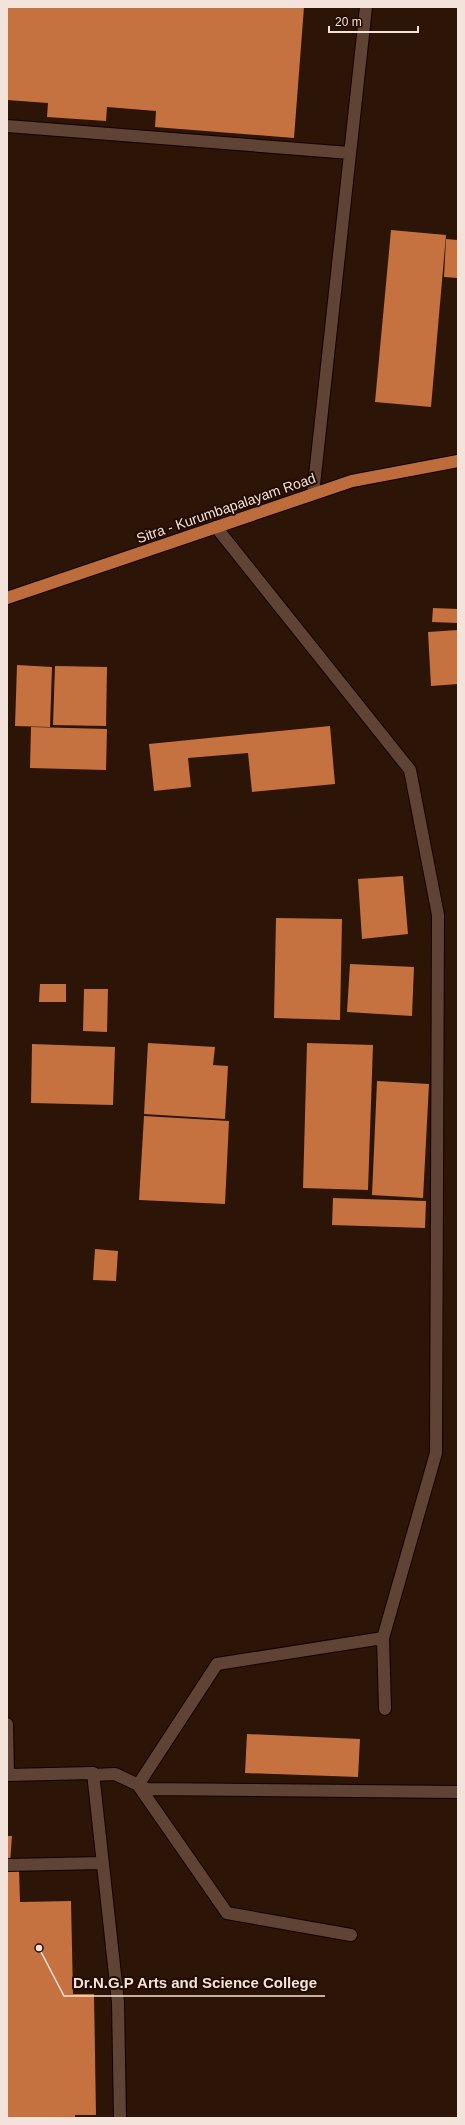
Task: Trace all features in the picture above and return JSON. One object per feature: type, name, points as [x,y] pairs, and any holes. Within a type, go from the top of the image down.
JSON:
[{"type":"main road","name":"Sitra - Kurumbapalayam Road","points":[[7,598],[352,481],[458,461]]},
{"type":"street","points":[[313,494],[366,7]]},
{"type":"street","points":[[7,126],[350,153]]},
{"type":"street","points":[[216,527],[410,770],[438,915],[436,1453],[383,1638],[385,1709]]},
{"type":"street","points":[[138,1785],[217,1664],[383,1638]]},
{"type":"street","points":[[7,1724],[8,1775],[93,1773],[115,1774],[147,1789],[458,1792]]},
{"type":"street","points":[[93,1774],[118,2002],[120,2118]]},
{"type":"street","points":[[138,1785],[227,1913],[351,1935]]},
{"type":"street","points":[[7,1865],[103,1863]]},
{"type":"building","points":[[7,7],[304,7],[294,138],[155,127],[156,111],[107,107],[106,121],[47,117],[48,103],[7,100]]},
{"type":"building","points":[[391,230],[446,235],[431,407],[375,402]]},
{"type":"building","points":[[446,239],[458,240],[458,278],[444,277]]},
{"type":"building","points":[[433,608],[458,609],[458,623],[432,622]]},
{"type":"building","points":[[458,630],[458,684],[431,686],[428,632]]},
{"type":"building","points":[[17,665],[52,667],[50,727],[15,726]]},
{"type":"building","points":[[55,666],[107,667],[106,726],[53,725]]},
{"type":"building","points":[[330,726],[335,784],[252,792],[248,753],[188,758],[191,787],[154,791],[149,744]]},
{"type":"building","points":[[31,727],[107,729],[106,770],[30,768]]},
{"type":"building","points":[[403,876],[408,934],[362,939],[358,879]]},
{"type":"building","points":[[276,918],[342,919],[340,1020],[274,1018]]},
{"type":"building","points":[[350,964],[414,967],[412,1016],[347,1012]]},
{"type":"building","points":[[40,984],[66,984],[66,1002],[39,1002]]},
{"type":"building","points":[[84,989],[108,989],[107,1032],[83,1031]]},
{"type":"building","points":[[148,1043],[215,1047],[213,1065],[228,1066],[225,1119],[144,1114]]},
{"type":"building","points":[[307,1043],[373,1045],[368,1190],[303,1188]]},
{"type":"building","points":[[32,1044],[115,1047],[113,1105],[31,1103]]},
{"type":"building","points":[[377,1081],[429,1084],[423,1198],[372,1195]]},
{"type":"building","points":[[144,1116],[229,1121],[225,1204],[139,1200]]},
{"type":"building","points":[[333,1198],[426,1201],[425,1228],[332,1225]]},
{"type":"building","points":[[95,1249],[118,1251],[116,1281],[93,1280]]},
{"type":"building","points":[[247,1734],[360,1739],[358,1777],[245,1773]]},
{"type":"building","points":[[7,1836],[12,1836],[10,1863],[7,1863]]},
{"type":"building","points":[[7,1869],[19,1869],[20,1902],[71,1901],[73,1994],[94,1994],[96,2115],[75,2115],[75,2118],[7,2118]]},
{"type":"place","name":"Dr.N.G.P Arts and Science College","points":[[39,1948]]}]
